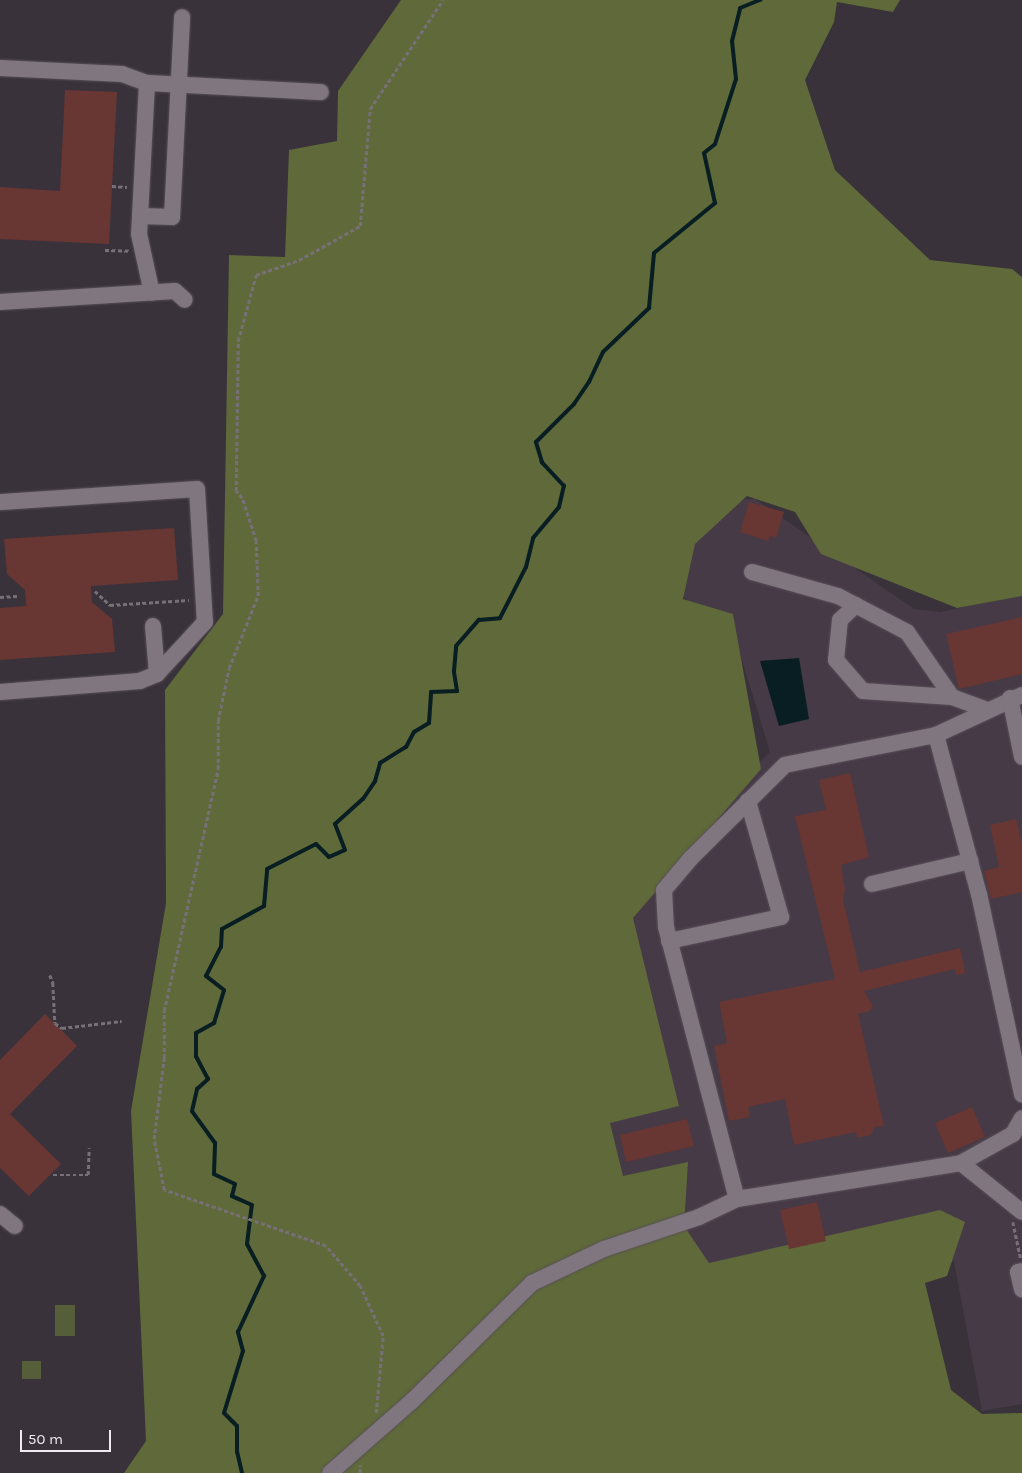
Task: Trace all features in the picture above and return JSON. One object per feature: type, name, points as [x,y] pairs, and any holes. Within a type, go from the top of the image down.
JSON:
[{"type":"lane","points":[[140,216],[172,218],[182,17]]},
{"type":"lane","points":[[0,68],[122,74],[147,83],[321,92]]},
{"type":"lane","points":[[147,83],[139,234],[152,293]]},
{"type":"lane","points":[[0,302],[175,291],[185,300]]},
{"type":"lane","points":[[0,502],[197,489],[205,622],[158,674],[126,684],[0,692]]},
{"type":"lane","points":[[752,572],[838,596],[907,632],[952,697]]},
{"type":"lane","points":[[856,605],[840,620],[836,660],[863,691],[952,697],[987,710]]},
{"type":"lane","points":[[153,626],[158,674]]},
{"type":"lane","points":[[737,1199],[669,941],[664,890],[691,858],[785,765],[936,735],[1016,697],[1022,757]]},
{"type":"lane","points":[[936,735],[970,861],[1022,1094]]},
{"type":"lane","points":[[669,941],[781,917],[748,801]]},
{"type":"lane","points":[[872,884],[970,861]]},
{"type":"lane","points":[[330,1473],[412,1402],[532,1283],[604,1249],[699,1217],[737,1199],[961,1163],[1013,1134],[1022,1118]]},
{"type":"lane","points":[[961,1163],[1021,1212]]},
{"type":"lane","points":[[0,1214],[14,1226]]},
{"type":"lane","points":[[1020,1272],[1022,1290]]},
{"type":"path","points":[[376,1414],[383,1336],[360,1286],[326,1246],[164,1190],[154,1139],[164,1058],[164,1011],[218,769],[218,721],[229,668],[258,596],[256,541],[242,498],[236,491],[238,341],[256,275],[299,260],[360,226],[370,109],[443,0]]},
{"type":"path","points":[[112,186],[127,187]]},
{"type":"path","points":[[105,250],[134,252]]},
{"type":"path","points":[[95,591],[110,605],[193,600]]},
{"type":"path","points":[[0,597],[17,596]]},
{"type":"path","points":[[50,975],[53,983],[55,1023],[62,1028],[122,1021]]},
{"type":"path","points":[[53,1175],[88,1175],[89,1148]]},
{"type":"path","points":[[1020,1272],[1021,1261],[1011,1215],[1021,1212]]},
{"type":"path","points":[[360,1446],[360,1473]]},
{"type":"shaded area","points":[[734,499],[755,499],[914,609],[941,612],[1022,594],[1022,1404],[982,1411],[954,1261],[934,1270],[725,1279],[618,1183],[579,1007],[635,889],[770,752],[734,634],[707,619],[684,597],[674,574],[672,542]]},
{"type":"green space","points":[[401,0],[900,0],[893,12],[837,2],[834,22],[805,80],[835,170],[930,260],[1012,269],[1022,277],[1022,596],[957,608],[821,554],[795,512],[747,496],[695,544],[683,599],[733,614],[761,769],[633,918],[679,1106],[610,1123],[623,1176],[688,1162],[684,1226],[709,1263],[940,1210],[965,1222],[947,1276],[925,1283],[951,1390],[982,1414],[1022,1413],[1022,1473],[124,1473],[146,1441],[131,1111],[166,903],[165,690],[223,614],[229,255],[285,257],[289,150],[337,141],[338,91]]},
{"type":"green space","points":[[55,1305],[75,1305],[75,1336],[55,1336]]},
{"type":"green space","points":[[22,1361],[41,1361],[41,1379],[22,1379]]},
{"type":"water","points":[[799,658],[809,719],[779,726],[760,661]]},
{"type":"building","points":[[65,90],[117,92],[109,244],[0,239],[0,187],[60,191]]},
{"type":"building","points":[[749,502],[784,512],[776,538],[770,536],[768,541],[740,532]]},
{"type":"building","points":[[174,528],[178,580],[91,586],[92,602],[112,619],[115,652],[0,660],[0,608],[26,606],[25,590],[7,574],[4,539]]},
{"type":"building","points":[[1022,617],[1022,674],[959,689],[946,634]]},
{"type":"building","points":[[850,773],[869,857],[841,865],[845,890],[843,899],[860,972],[960,948],[965,973],[956,975],[955,969],[864,991],[873,1006],[870,1011],[858,1014],[884,1126],[874,1127],[871,1135],[857,1138],[856,1132],[794,1145],[785,1099],[748,1107],[750,1117],[729,1121],[714,1046],[727,1043],[719,1002],[835,979],[795,816],[826,810],[819,780]]},
{"type":"building","points":[[1016,819],[1022,843],[1022,892],[991,899],[984,871],[999,867],[990,825]]},
{"type":"building","points":[[45,1014],[77,1046],[10,1114],[61,1164],[29,1196],[0,1168],[0,1060]]},
{"type":"building","points":[[972,1107],[985,1137],[948,1153],[935,1123]]},
{"type":"building","points":[[687,1119],[694,1146],[626,1162],[620,1135]]},
{"type":"building","points":[[817,1202],[826,1241],[789,1249],[780,1210]]},
{"type":"waterway","points":[[242,1473],[237,1452],[237,1426],[224,1413],[243,1351],[238,1332],[264,1276],[247,1244],[252,1205],[232,1196],[235,1184],[214,1174],[215,1143],[192,1111],[197,1089],[208,1079],[196,1056],[196,1033],[214,1023],[224,990],[206,976],[221,947],[222,929],[264,906],[267,869],[316,844],[329,857],[345,850],[335,824],[363,799],[375,781],[380,763],[406,747],[414,732],[429,723],[431,692],[457,691],[454,671],[456,646],[479,620],[500,618],[526,567],[533,538],[559,507],[564,486],[542,462],[536,442],[574,404],[589,382],[603,352],[649,308],[654,253],[715,203],[704,153],[715,144],[736,79],[732,41],[740,8],[760,0]]}]
